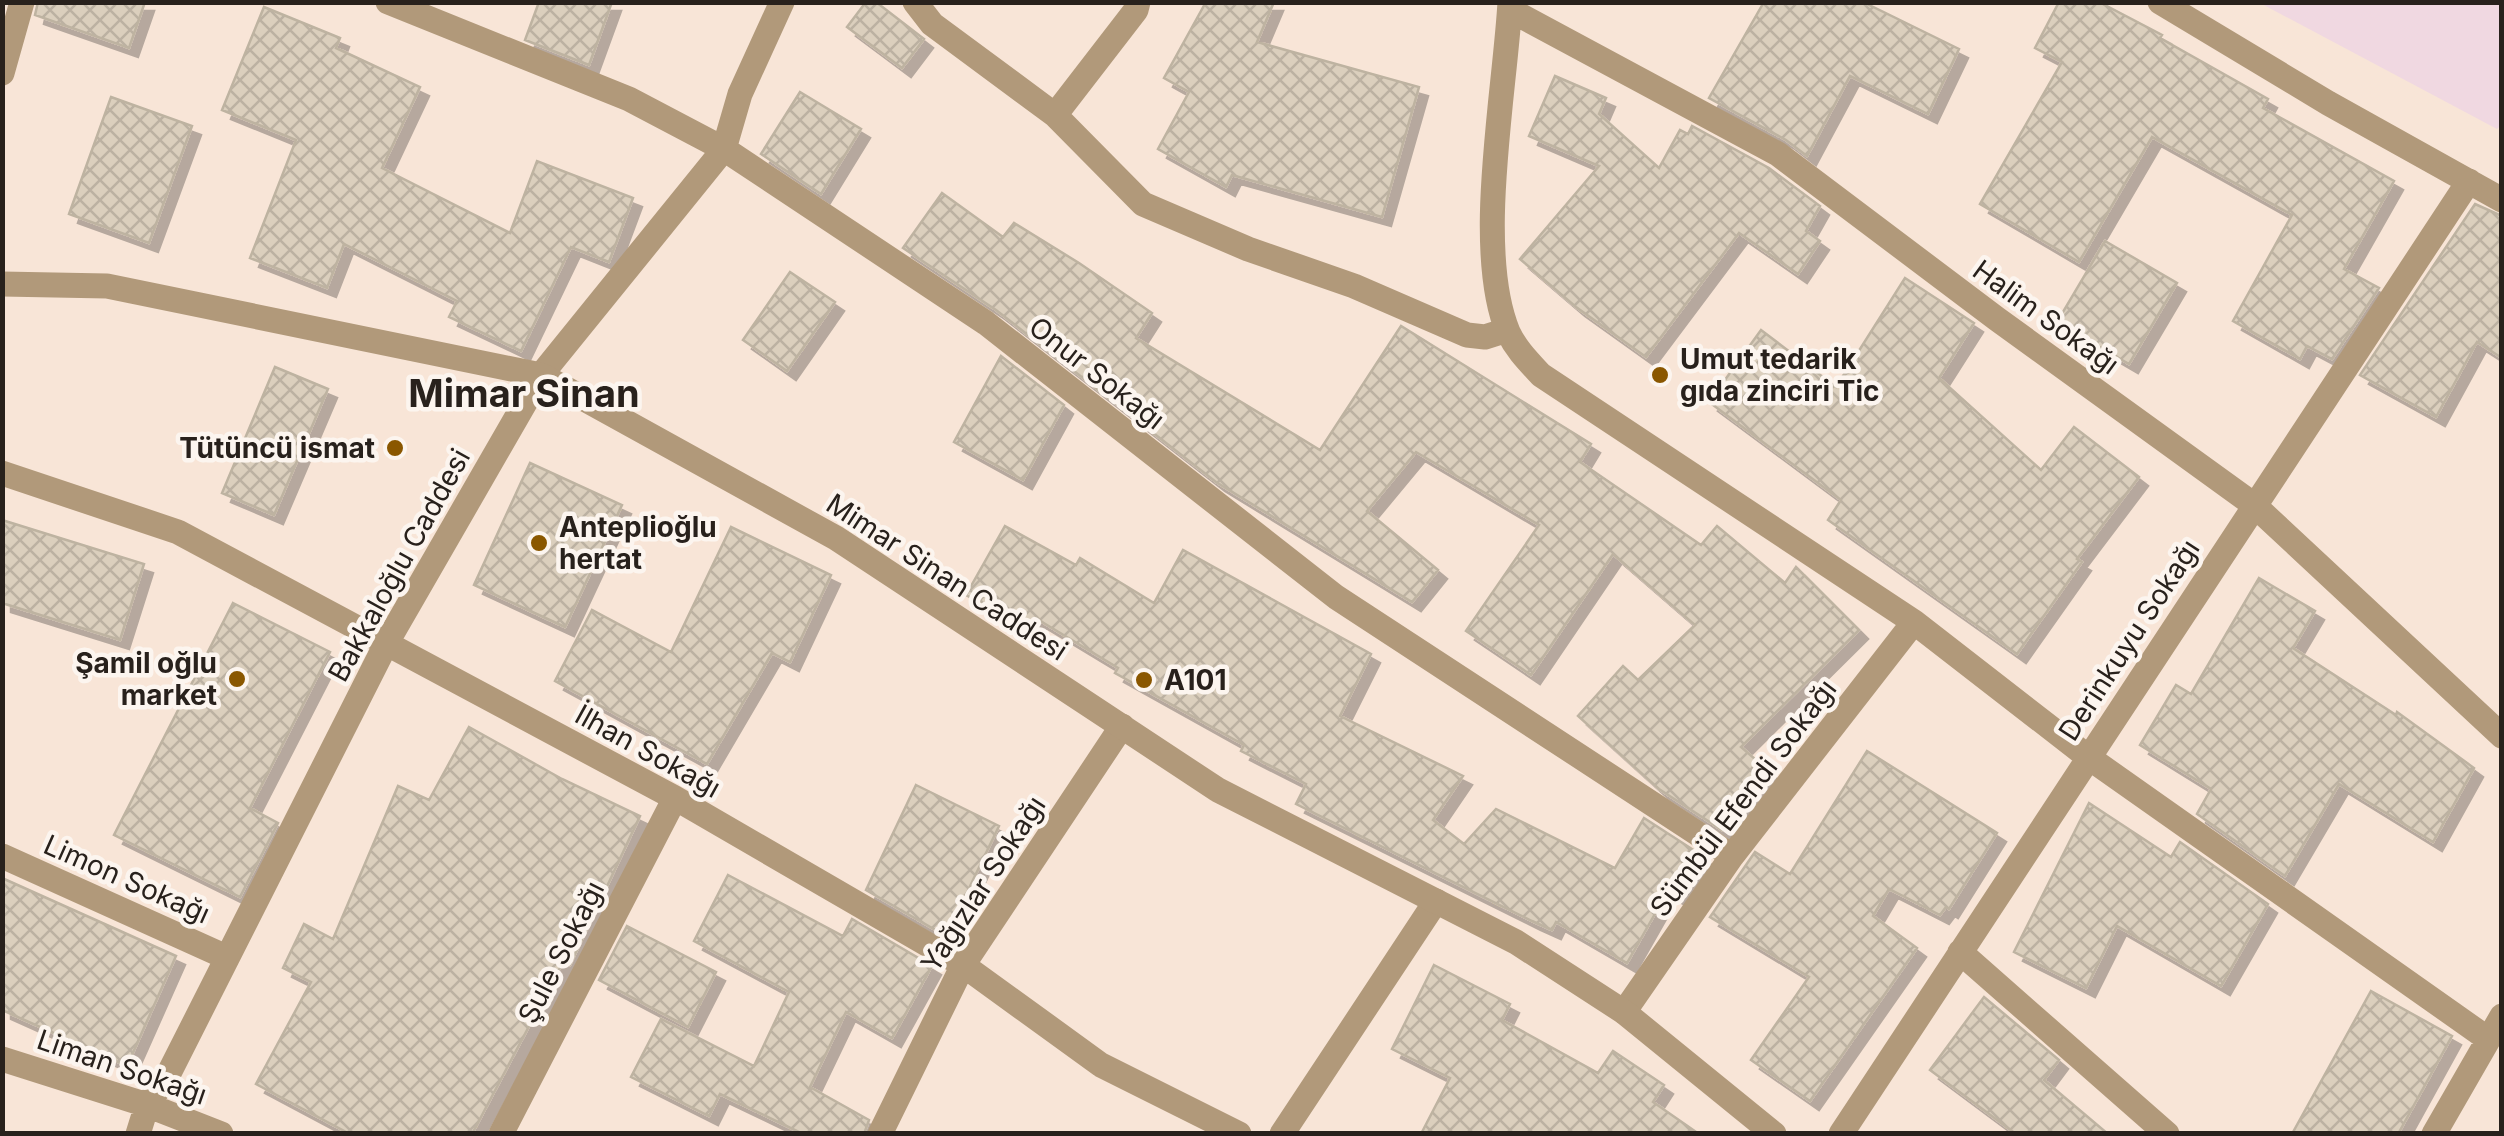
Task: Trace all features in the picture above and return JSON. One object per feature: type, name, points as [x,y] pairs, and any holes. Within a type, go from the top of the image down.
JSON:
[{"type":"street","points":[[2,73],[22,2]]},
{"type":"street","name":"Onur Sokağı","points":[[388,2],[629,99],[724,149],[986,323],[1336,597],[1732,856]]},
{"type":"street","name":"Bakkaloğlu Caddesi","points":[[138,1134],[147,1105],[168,1077],[386,644],[541,375],[724,149],[740,94],[782,2]]},
{"type":"street","points":[[915,2],[932,24],[1056,115],[1142,204],[1468,335],[1485,337],[1508,330]]},
{"type":"street","points":[[1056,115],[1136,10],[1138,2]]},
{"type":"street","points":[[2160,2],[2328,103],[2502,200]]},
{"type":"street","points":[[1510,6],[1492,251],[1508,330],[1519,352],[1540,375],[1914,622],[2088,757],[2488,1038]]},
{"type":"street","name":"Halim Sokağı","points":[[1510,6],[1778,154],[2254,505],[2502,736]]},
{"type":"street","name":"Derinkuyu Sokağı","points":[[1840,1134],[2470,181]]},
{"type":"street","name":"Mimar Sinan Caddesi","points":[[2,284],[106,286],[541,375],[836,538],[1218,790],[1516,942],[1624,1012],[1774,1134]]},
{"type":"street","name":"İlhan Sokağı","points":[[2,472],[178,532],[675,798],[962,964],[1101,1065],[1238,1134]]},
{"type":"street","name":"Sümbül Efendi Sokağı","points":[[1624,1012],[1732,856],[1914,622]]},
{"type":"street","name":"Yağızlar Sokağı","points":[[880,1134],[962,964],[1122,726]]},
{"type":"street","name":"Şule Sokağı","points":[[501,1134],[675,798]]},
{"type":"street","name":"Limon Sokağı","points":[[2,856],[226,958]]},
{"type":"street","points":[[1282,1134],[1436,901]]},
{"type":"street","points":[[1960,952],[2166,1134]]},
{"type":"street","points":[[2434,1134],[2502,1016]]},
{"type":"street","name":"Liman Sokağı","points":[[2,1058],[147,1105],[221,1134]]},
{"type":"shaded area","points":[[2260,3],[2501,3],[2501,125],[2497,129]]},
{"type":"building","points":[[38,2],[145,2],[129,48],[35,15]]},
{"type":"building","points":[[539,2],[612,2],[589,65],[525,40]]},
{"type":"building","points":[[866,2],[876,2],[924,39],[902,68],[847,27]]},
{"type":"building","points":[[1206,2],[1274,2],[1257,42],[1419,87],[1382,217],[1232,175],[1226,187],[1158,149],[1189,92],[1164,78]]},
{"type":"building","points":[[1764,2],[1863,2],[1959,49],[1928,114],[1850,76],[1807,156],[1786,140],[1709,98]]},
{"type":"building","points":[[2059,2],[2099,2],[2162,35],[2160,38],[2268,99],[2263,108],[2394,181],[2344,269],[2379,288],[2332,359],[2307,346],[2300,359],[2233,321],[2292,215],[2152,137],[2079,262],[1980,204],[2062,62],[2035,48]]},
{"type":"building","points":[[264,7],[340,38],[336,48],[420,87],[382,168],[510,233],[537,161],[633,198],[609,262],[571,247],[521,351],[449,317],[457,301],[344,244],[327,288],[250,258],[296,140],[222,110]]},
{"type":"building","points":[[1555,76],[1606,98],[1599,114],[1659,168],[1680,130],[1688,134],[1692,126],[1769,168],[1820,206],[1806,231],[1820,241],[1798,274],[1739,233],[1646,357],[1576,307],[1520,259],[1599,166],[1529,136]]},
{"type":"building","points":[[800,92],[861,129],[821,194],[761,154]]},
{"type":"building","points":[[111,97],[192,126],[149,243],[69,214]]},
{"type":"building","points":[[942,193],[1003,237],[1014,223],[1079,263],[1152,313],[1136,338],[1320,450],[1401,326],[1591,444],[1580,462],[1701,545],[1717,526],[1785,583],[1796,567],[1859,630],[1741,747],[1770,772],[1722,830],[1659,789],[1578,716],[1623,666],[1638,680],[1695,625],[1613,554],[1531,675],[1466,631],[1539,525],[1416,452],[1367,511],[1438,570],[1412,602],[1216,482],[996,310],[903,248]]},
{"type":"building","points":[[2475,204],[2502,216],[2502,358],[2477,342],[2436,417],[2360,375]]},
{"type":"building","points":[[2105,241],[2177,283],[2129,364],[2057,322]]},
{"type":"building","points":[[790,272],[835,302],[787,371],[743,340]]},
{"type":"building","points":[[1905,278],[1974,323],[1939,378],[2041,470],[2074,427],[2139,477],[2077,559],[2082,562],[2017,654],[1828,520],[1841,500],[1709,402],[1761,330],[1836,387]]},
{"type":"building","points":[[1001,356],[1064,405],[1023,480],[954,442]]},
{"type":"building","points":[[275,367],[328,389],[274,515],[222,493]]},
{"type":"building","points":[[530,463],[622,505],[565,627],[474,585]]},
{"type":"building","points":[[2,520],[144,564],[120,640],[2,603]]},
{"type":"building","points":[[1005,526],[1076,565],[1080,558],[1154,603],[1183,550],[1371,654],[1340,716],[1463,776],[1433,820],[1464,844],[1496,809],[1615,868],[1644,818],[1709,860],[1682,900],[1668,891],[1627,963],[1556,922],[1552,930],[1532,921],[1296,804],[1306,784],[1241,751],[1244,745],[1115,673],[1118,668],[1037,619],[1031,631],[966,595]]},
{"type":"building","points":[[731,527],[831,575],[790,662],[772,653],[707,764],[555,681],[592,610],[671,652]]},
{"type":"building","points":[[2259,578],[2315,611],[2293,648],[2396,715],[2397,712],[2474,768],[2433,842],[2339,784],[2285,876],[2197,814],[2211,789],[2140,745],[2176,685],[2191,694]]},
{"type":"building","points":[[233,603],[330,652],[250,808],[278,823],[240,897],[114,835]]},
{"type":"building","points":[[469,727],[562,779],[640,816],[570,965],[563,962],[472,1134],[350,1134],[256,1084],[311,982],[283,968],[304,924],[333,939],[398,786],[429,800]]},
{"type":"building","points":[[1867,751],[1997,833],[1949,909],[1946,907],[1940,915],[1889,889],[1873,916],[1917,948],[1810,1101],[1751,1060],[1809,977],[1710,917],[1755,852],[1790,874]]},
{"type":"building","points":[[916,785],[999,826],[946,936],[866,890]]},
{"type":"building","points":[[2089,803],[2171,857],[2180,842],[2268,904],[2221,986],[2117,926],[2086,988],[2014,952]]},
{"type":"building","points":[[728,875],[843,936],[852,919],[932,966],[892,1038],[846,1012],[810,1087],[869,1120],[864,1134],[803,1134],[720,1094],[709,1116],[631,1077],[661,1019],[754,1066],[789,992],[694,941]]},
{"type":"building","points":[[2,878],[176,956],[127,1066],[2,1010]]},
{"type":"building","points":[[627,926],[716,972],[688,1027],[599,980]]},
{"type":"building","points":[[1434,965],[1510,1004],[1502,1020],[1598,1073],[1613,1051],[1664,1085],[1653,1102],[1699,1134],[1421,1134],[1450,1078],[1392,1049]]},
{"type":"building","points":[[2371,991],[2452,1036],[2398,1134],[2292,1134]]},
{"type":"building","points":[[1984,997],[2059,1060],[2044,1080],[2108,1134],[2016,1134],[1930,1070]]},
{"type":"place","name":"Umut tedarik gıda zinciri Tic","points":[[1660,375]]},
{"type":"place","name":"Tütüncü ismat","points":[[395,448]]},
{"type":"place","name":"Anteplioğlu hertat","points":[[539,543]]},
{"type":"place","name":"Şamil oğlu market","points":[[237,679]]},
{"type":"place","name":"A101","points":[[1144,680]]},
{"type":"district","name":"Mimar Sinan","points":[[524,394]]}]
